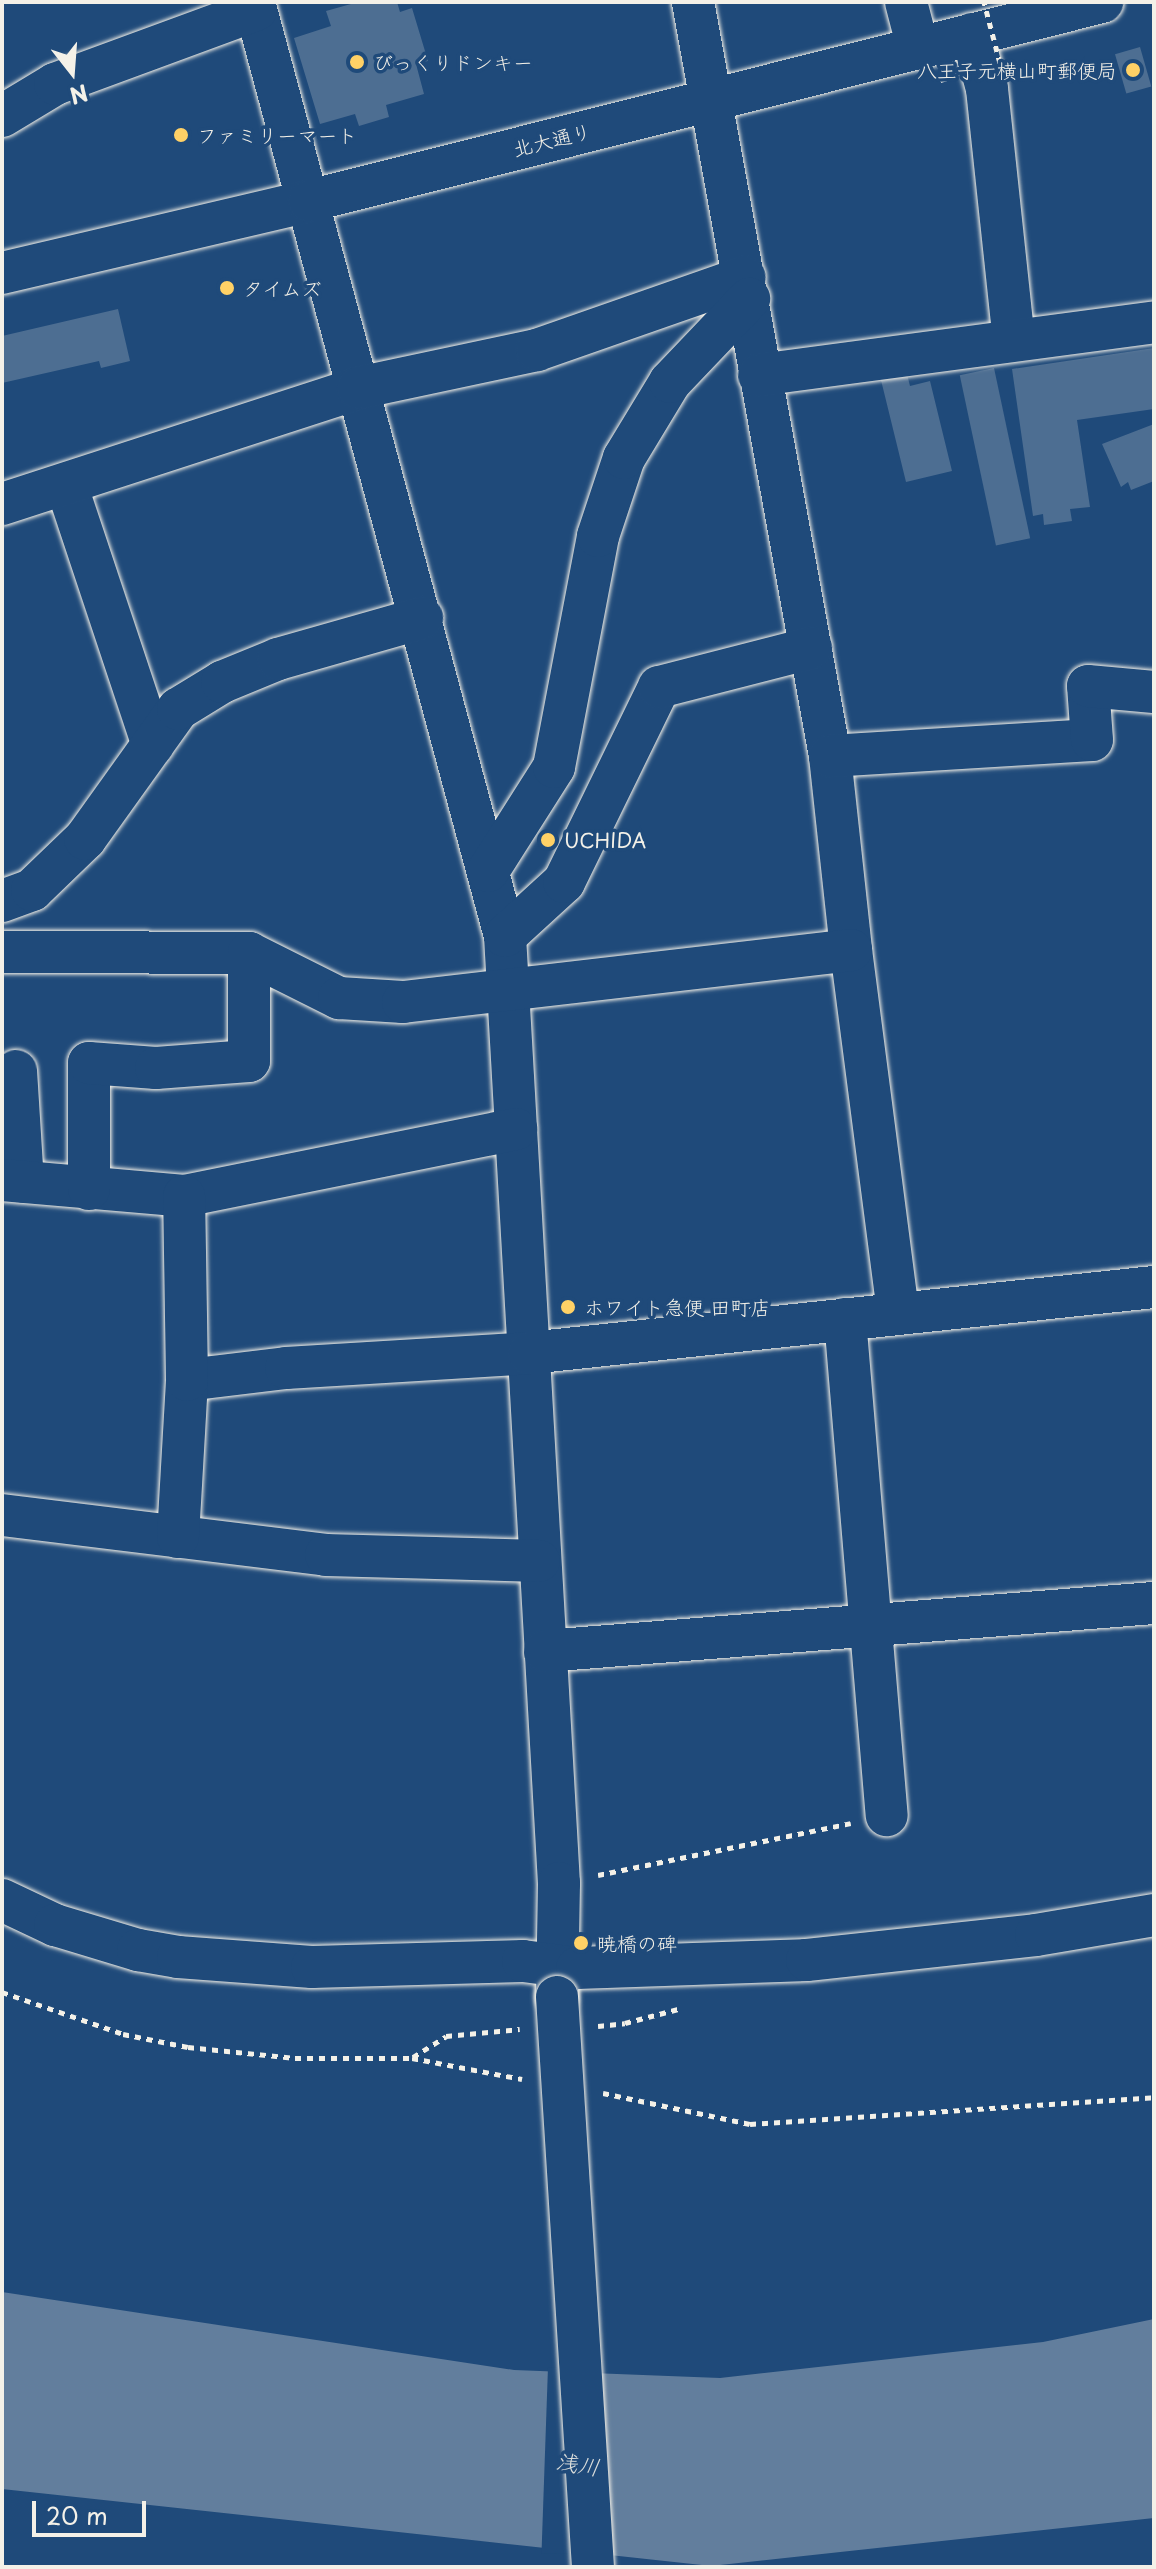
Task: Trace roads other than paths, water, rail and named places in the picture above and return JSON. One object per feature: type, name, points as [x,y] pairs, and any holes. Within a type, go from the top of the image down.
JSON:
[{"type":"street","points":[[693,2],[830,756],[851,950],[898,1313]]},
{"type":"street","points":[[906,2],[929,64]]},
{"type":"street","name":"北大通り","points":[[2,273],[309,201],[711,100],[929,64],[978,18],[1102,2]]},
{"type":"street","points":[[2,116],[55,84],[255,6],[505,936],[559,1883],[556,1981],[593,2567]]},
{"type":"street","points":[[978,18],[1014,340]]},
{"type":"street","points":[[2,504],[358,388],[537,350],[747,288]]},
{"type":"street","points":[[488,871],[554,767],[598,536],[624,458],[670,382],[747,288]]},
{"type":"street","points":[[759,375],[1154,322]]},
{"type":"street","points":[[66,484],[153,745]]},
{"type":"street","points":[[2,901],[32,890],[85,839],[178,709],[222,682],[278,659],[422,618]]},
{"type":"street","points":[[505,936],[564,882],[659,687],[811,648]]},
{"type":"street","points":[[830,756],[1092,740],[1088,686],[1154,692]]},
{"type":"street","points":[[2,952],[249,953],[339,998],[403,1002],[851,950]]},
{"type":"street","points":[[89,1189],[89,1063],[156,1068],[249,1061],[249,953]]},
{"type":"street","points":[[16,1071],[13,1181],[184,1196],[516,1129]]},
{"type":"street","points":[[178,1537],[187,1380],[184,1196]]},
{"type":"street","points":[[187,1380],[286,1368],[529,1353],[1154,1287]]},
{"type":"street","points":[[845,1319],[887,1815]]},
{"type":"street","points":[[2,1515],[326,1555],[539,1561]]},
{"type":"street","points":[[545,1651],[1154,1603]]},
{"type":"street","points":[[2,1900],[85,1935],[178,1957],[312,1967],[523,1961],[556,1981],[637,1967],[807,1960],[1036,1935],[1154,1915]]},
{"type":"water","name":"浅川","points":[[2,2292],[514,2370],[720,2378],[1043,2342],[1154,2319],[1154,2518],[711,2566],[2,2489]]},
{"type":"place","name":"びっくりドンキー","points":[[357,62]]},
{"type":"place","name":"八王子元横山町郵便局","points":[[1133,70]]},
{"type":"place","name":"ファミリーマート","points":[[181,135]]},
{"type":"place","name":"タイムズ","points":[[227,288]]},
{"type":"place","name":"UCHIDA","points":[[548,840]]},
{"type":"place","name":"ホワイト急便 田町店","points":[[568,1307]]},
{"type":"place","name":"暁橋の碑","points":[[581,1943]]}]
